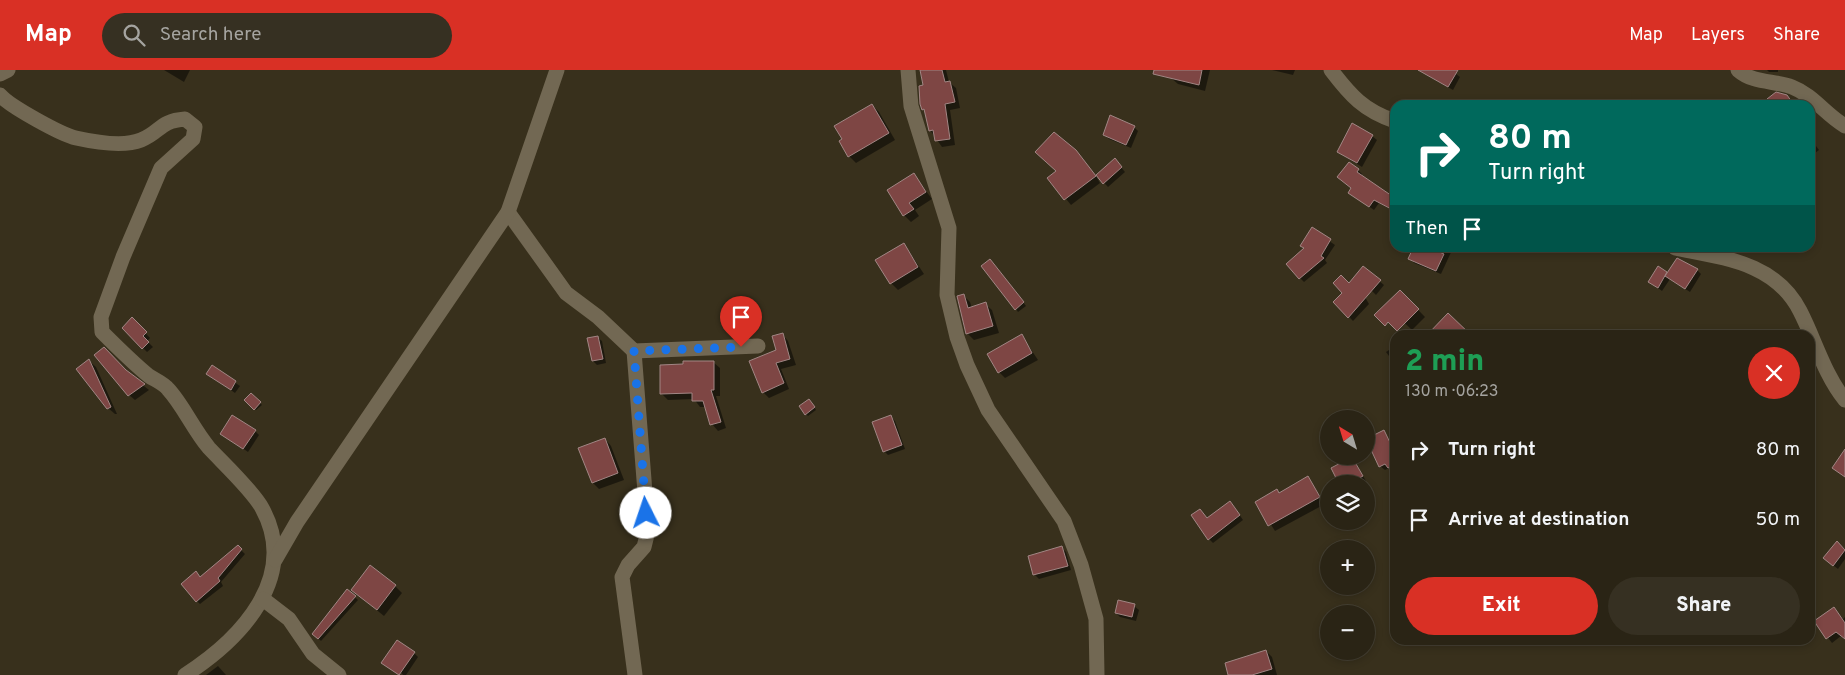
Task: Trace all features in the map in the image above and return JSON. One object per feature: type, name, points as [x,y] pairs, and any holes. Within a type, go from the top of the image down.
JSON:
[{"type":"street","points":[[0,74],[8,70]]},
{"type":"street","points":[[185,675],[201,665],[244,625],[263,599],[275,560],[297,522],[508,212],[557,70]]},
{"type":"street","points":[[908,70],[911,106],[949,228],[948,295],[957,337],[967,365],[988,410],[1064,521],[1082,565],[1096,619],[1097,675]]},
{"type":"street","points":[[1331,70],[1356,102],[1380,116],[1390,119]]},
{"type":"street","points":[[1738,70],[1753,79],[1791,86],[1814,100]]},
{"type":"street","points":[[0,94],[34,118],[75,138],[120,143],[141,140],[170,120],[185,119],[195,127],[193,139],[161,168],[123,257],[101,317],[102,332],[150,376],[168,388],[195,431],[261,507],[272,532],[275,560]]},
{"type":"street","points":[[1815,101],[1845,126]]},
{"type":"street","points":[[508,212],[566,293],[598,317],[634,351],[648,531],[644,547],[628,565],[622,577],[635,675]]},
{"type":"street","points":[[1693,252],[1755,266],[1777,281],[1800,310],[1809,330]]},
{"type":"street","points":[[1815,345],[1845,400]]},
{"type":"street","points":[[634,351],[758,346]]},
{"type":"street","points":[[263,599],[289,619],[313,654],[339,675]]},
{"type":"building","points":[[920,70],[942,70],[945,82],[950,81],[955,102],[945,104],[950,139],[935,141],[933,130],[929,131],[924,109],[922,110],[920,104],[919,86],[923,85]]},
{"type":"building","points":[[1154,70],[1202,70],[1199,85],[1153,74]]},
{"type":"building","points":[[1418,70],[1458,70],[1448,87]]},
{"type":"building","points":[[1776,92],[1787,95],[1790,100],[1768,100]]},
{"type":"building","points":[[872,104],[889,133],[848,157],[839,141],[842,139],[834,126]]},
{"type":"building","points":[[1110,115],[1135,126],[1126,145],[1103,135]]},
{"type":"building","points":[[1352,123],[1373,135],[1357,163],[1337,152]]},
{"type":"building","points":[[1054,132],[1076,150],[1096,176],[1064,200],[1047,178],[1056,171],[1035,152]]},
{"type":"building","points":[[1115,158],[1122,167],[1103,184],[1096,175]]},
{"type":"building","points":[[1349,162],[1359,169],[1357,172],[1390,195],[1390,208],[1374,200],[1369,207],[1348,193],[1351,188],[1337,177]]},
{"type":"building","points":[[914,173],[926,192],[909,203],[914,209],[903,216],[887,190]]},
{"type":"building","points":[[1312,227],[1331,239],[1321,256],[1324,258],[1299,279],[1286,264],[1304,248],[1300,246]]},
{"type":"building","points":[[904,243],[918,267],[890,284],[875,260]]},
{"type":"building","points":[[1411,252],[1439,252],[1444,254],[1436,271],[1408,259]]},
{"type":"building","points":[[1677,258],[1698,269],[1685,289],[1665,276]]},
{"type":"building","points":[[990,259],[1024,302],[1015,310],[981,266]]},
{"type":"building","points":[[1363,266],[1381,280],[1348,318],[1333,302],[1342,293],[1333,283],[1341,275],[1349,283]]},
{"type":"building","points":[[1658,266],[1667,272],[1658,288],[1648,282]]},
{"type":"building","points":[[1400,290],[1419,309],[1398,330],[1388,322],[1385,326],[1374,315]]},
{"type":"building","points":[[964,294],[968,308],[986,302],[993,326],[966,334],[957,296]]},
{"type":"building","points":[[1448,313],[1466,330],[1432,330]]},
{"type":"building","points":[[132,317],[147,332],[143,336],[149,342],[142,349],[122,328]]},
{"type":"building","points":[[783,333],[790,359],[776,363],[784,383],[762,393],[749,361],[776,350],[772,336]]},
{"type":"building","points":[[1022,334],[1032,353],[998,373],[987,354]]},
{"type":"building","points":[[598,336],[603,359],[592,361],[587,338]]},
{"type":"building","points":[[104,347],[126,370],[145,384],[128,396],[94,355]]},
{"type":"building","points":[[89,359],[111,407],[107,409],[76,369]]},
{"type":"building","points":[[683,361],[714,361],[714,390],[711,390],[721,422],[710,425],[703,401],[692,401],[692,393],[660,394],[660,365],[683,364]]},
{"type":"building","points":[[212,365],[236,381],[231,390],[206,374]]},
{"type":"building","points":[[251,393],[261,402],[254,410],[244,400]]},
{"type":"building","points":[[809,399],[815,407],[805,415],[799,406]]},
{"type":"building","points":[[232,415],[256,430],[243,449],[220,434]]},
{"type":"building","points":[[891,415],[902,445],[883,452],[872,422]]},
{"type":"building","points":[[1384,430],[1390,443],[1390,467],[1388,468],[1385,464],[1379,467],[1375,458],[1375,434]]},
{"type":"building","points":[[605,438],[618,473],[592,483],[578,448]]},
{"type":"building","points":[[1845,449],[1845,477],[1832,468]]},
{"type":"building","points":[[1337,465],[1357,465],[1362,475],[1334,475],[1331,468]]},
{"type":"building","points":[[1308,476],[1320,497],[1268,526],[1255,502],[1277,489],[1279,493]]},
{"type":"building","points":[[1230,501],[1240,515],[1208,540],[1191,515],[1200,509],[1207,518]]},
{"type":"building","points":[[1837,541],[1845,550],[1833,566],[1823,558]]},
{"type":"building","points":[[238,545],[242,549],[218,578],[220,581],[196,602],[181,584],[196,571],[200,577]]},
{"type":"building","points":[[1062,546],[1068,566],[1033,575],[1028,556]]},
{"type":"building","points":[[370,565],[396,585],[377,610],[351,590]]},
{"type":"building","points":[[347,589],[356,596],[318,639],[312,634]]},
{"type":"building","points":[[1118,600],[1135,604],[1132,617],[1115,613]]},
{"type":"building","points":[[1834,607],[1845,623],[1845,639],[1836,632],[1826,639],[1815,620]]},
{"type":"building","points":[[397,640],[415,652],[399,675],[381,663]]},
{"type":"building","points":[[1266,650],[1272,669],[1252,675],[1228,675],[1225,663]]},
{"type":"route","points":[[646,513],[634,351],[741,347]]}]
